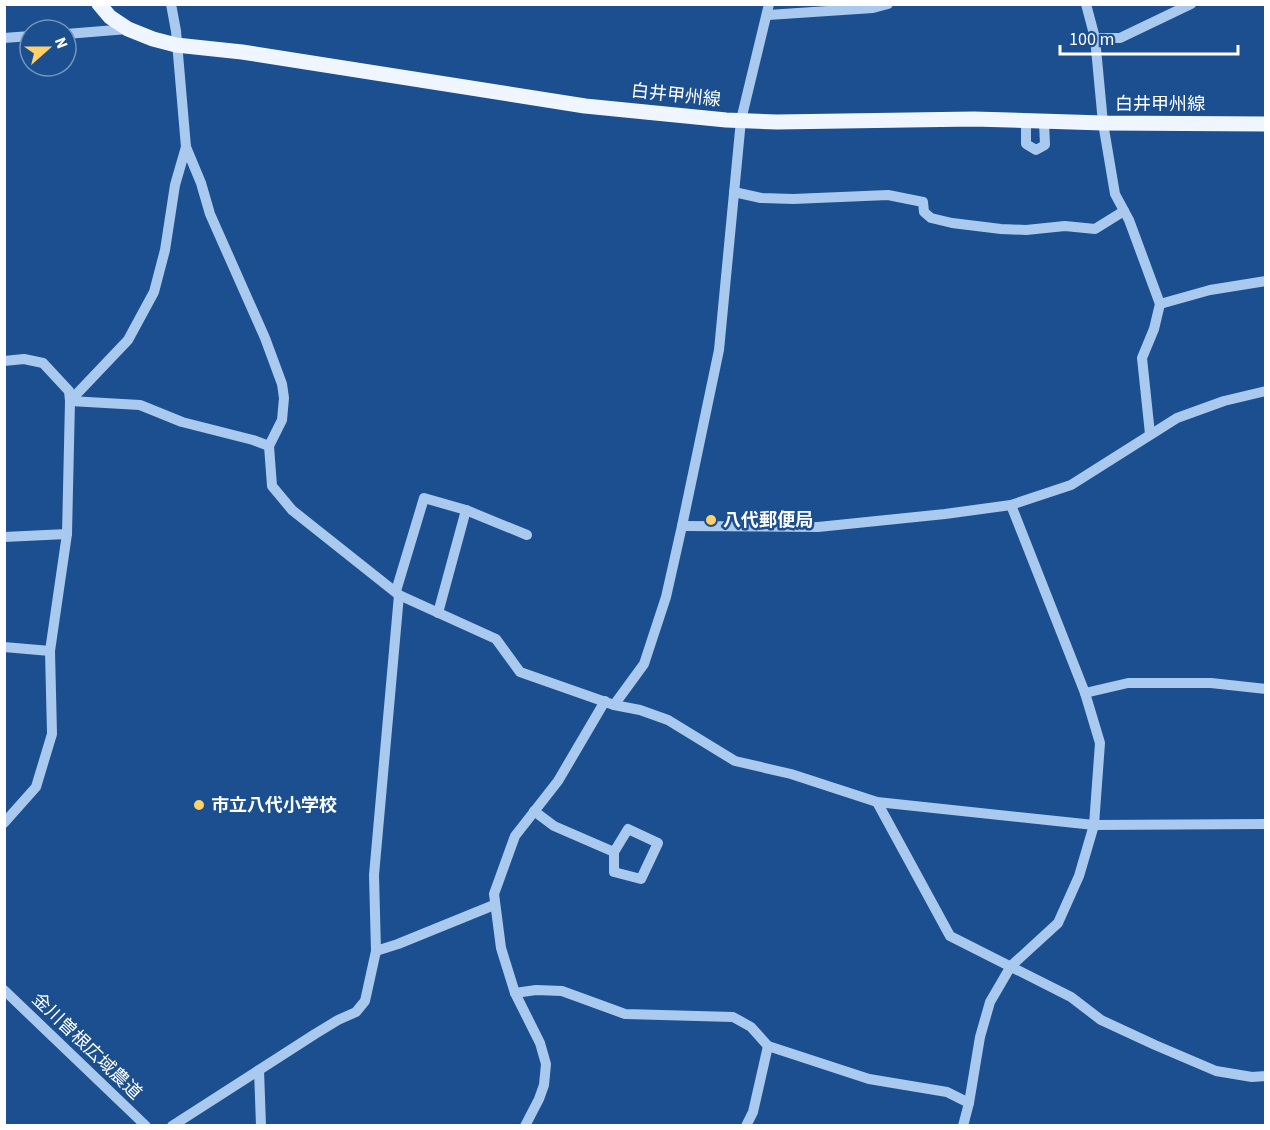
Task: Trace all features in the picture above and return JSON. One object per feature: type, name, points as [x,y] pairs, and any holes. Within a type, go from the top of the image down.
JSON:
[{"type":"main road","name":"白井甲州線","points":[[99,4],[110,17],[128,29],[176,45],[242,52],[585,106],[777,122],[974,119],[1044,122],[1266,124]]},
{"type":"street","points":[[171,4],[186,147],[201,183],[210,214],[265,338],[282,384],[284,398],[282,420],[268,446],[272,486],[292,510],[397,593],[496,639],[520,672],[668,720],[735,761],[791,774],[877,802],[1094,825],[1266,824]]},
{"type":"street","points":[[525,1125],[544,1085],[546,1064],[540,1043],[515,993],[501,948],[494,894],[514,836],[558,781],[610,703],[644,664],[666,597],[719,350],[741,120],[768,10],[873,8],[888,4]]},
{"type":"street","points":[[1086,4],[1095,38],[1103,123],[1115,194],[1124,211],[1160,304],[1154,329],[1142,358],[1150,434]]},
{"type":"street","points":[[1095,38],[1120,38],[1191,4]]},
{"type":"street","points":[[78,32],[128,29]]},
{"type":"street","points":[[1026,121],[1026,144],[1036,150],[1045,145],[1044,122]]},
{"type":"street","points":[[70,400],[128,340],[153,292],[165,250],[175,185],[186,147]]},
{"type":"street","points":[[734,192],[761,198],[793,199],[888,195],[923,202],[924,212],[931,218],[1001,229],[1026,230],[1065,226],[1095,229],[1124,211]]},
{"type":"street","points":[[1160,304],[1210,290],[1266,281]]},
{"type":"street","points":[[4,361],[24,359],[43,363],[69,392],[70,400],[67,534],[50,651],[52,734],[36,787],[4,823]]},
{"type":"street","points":[[682,526],[818,527],[1011,505],[1071,484],[1177,418],[1224,401],[1266,391]]},
{"type":"street","points":[[70,400],[140,405],[182,422],[268,446]]},
{"type":"street","points":[[172,1125],[338,1020],[356,1012],[365,1001],[376,951],[374,875],[397,593],[423,498],[466,510],[527,535]]},
{"type":"street","points":[[963,1125],[980,1037],[990,1002],[1011,966],[1058,923],[1079,876],[1094,825],[1100,743],[1084,693],[1011,505]]},
{"type":"street","points":[[438,613],[466,510]]},
{"type":"street","points":[[4,537],[67,534]]},
{"type":"street","points":[[4,647],[50,651]]},
{"type":"street","points":[[1084,693],[1128,683],[1211,683],[1266,689]]},
{"type":"street","points":[[877,802],[950,936],[1071,997],[1101,1020],[1155,1045],[1216,1071],[1252,1077],[1266,1076]]},
{"type":"street","points":[[534,811],[554,826],[614,852]]},
{"type":"street","points":[[628,829],[658,843],[641,879],[614,872],[614,852],[628,829]]},
{"type":"street","points":[[376,951],[494,905]]},
{"type":"street","name":"金川曽根広域農道","points":[[4,990],[146,1125]]},
{"type":"street","points":[[515,993],[536,990],[562,991],[625,1014],[733,1017],[751,1027],[768,1046],[869,1079],[947,1092],[969,1103]]},
{"type":"street","points":[[746,1125],[753,1112],[768,1046]]},
{"type":"street","points":[[259,1070],[261,1125]]},
{"type":"place","name":"八代郵便局","points":[[711,520]]},
{"type":"place","name":"市立八代小学校","points":[[199,805]]}]
